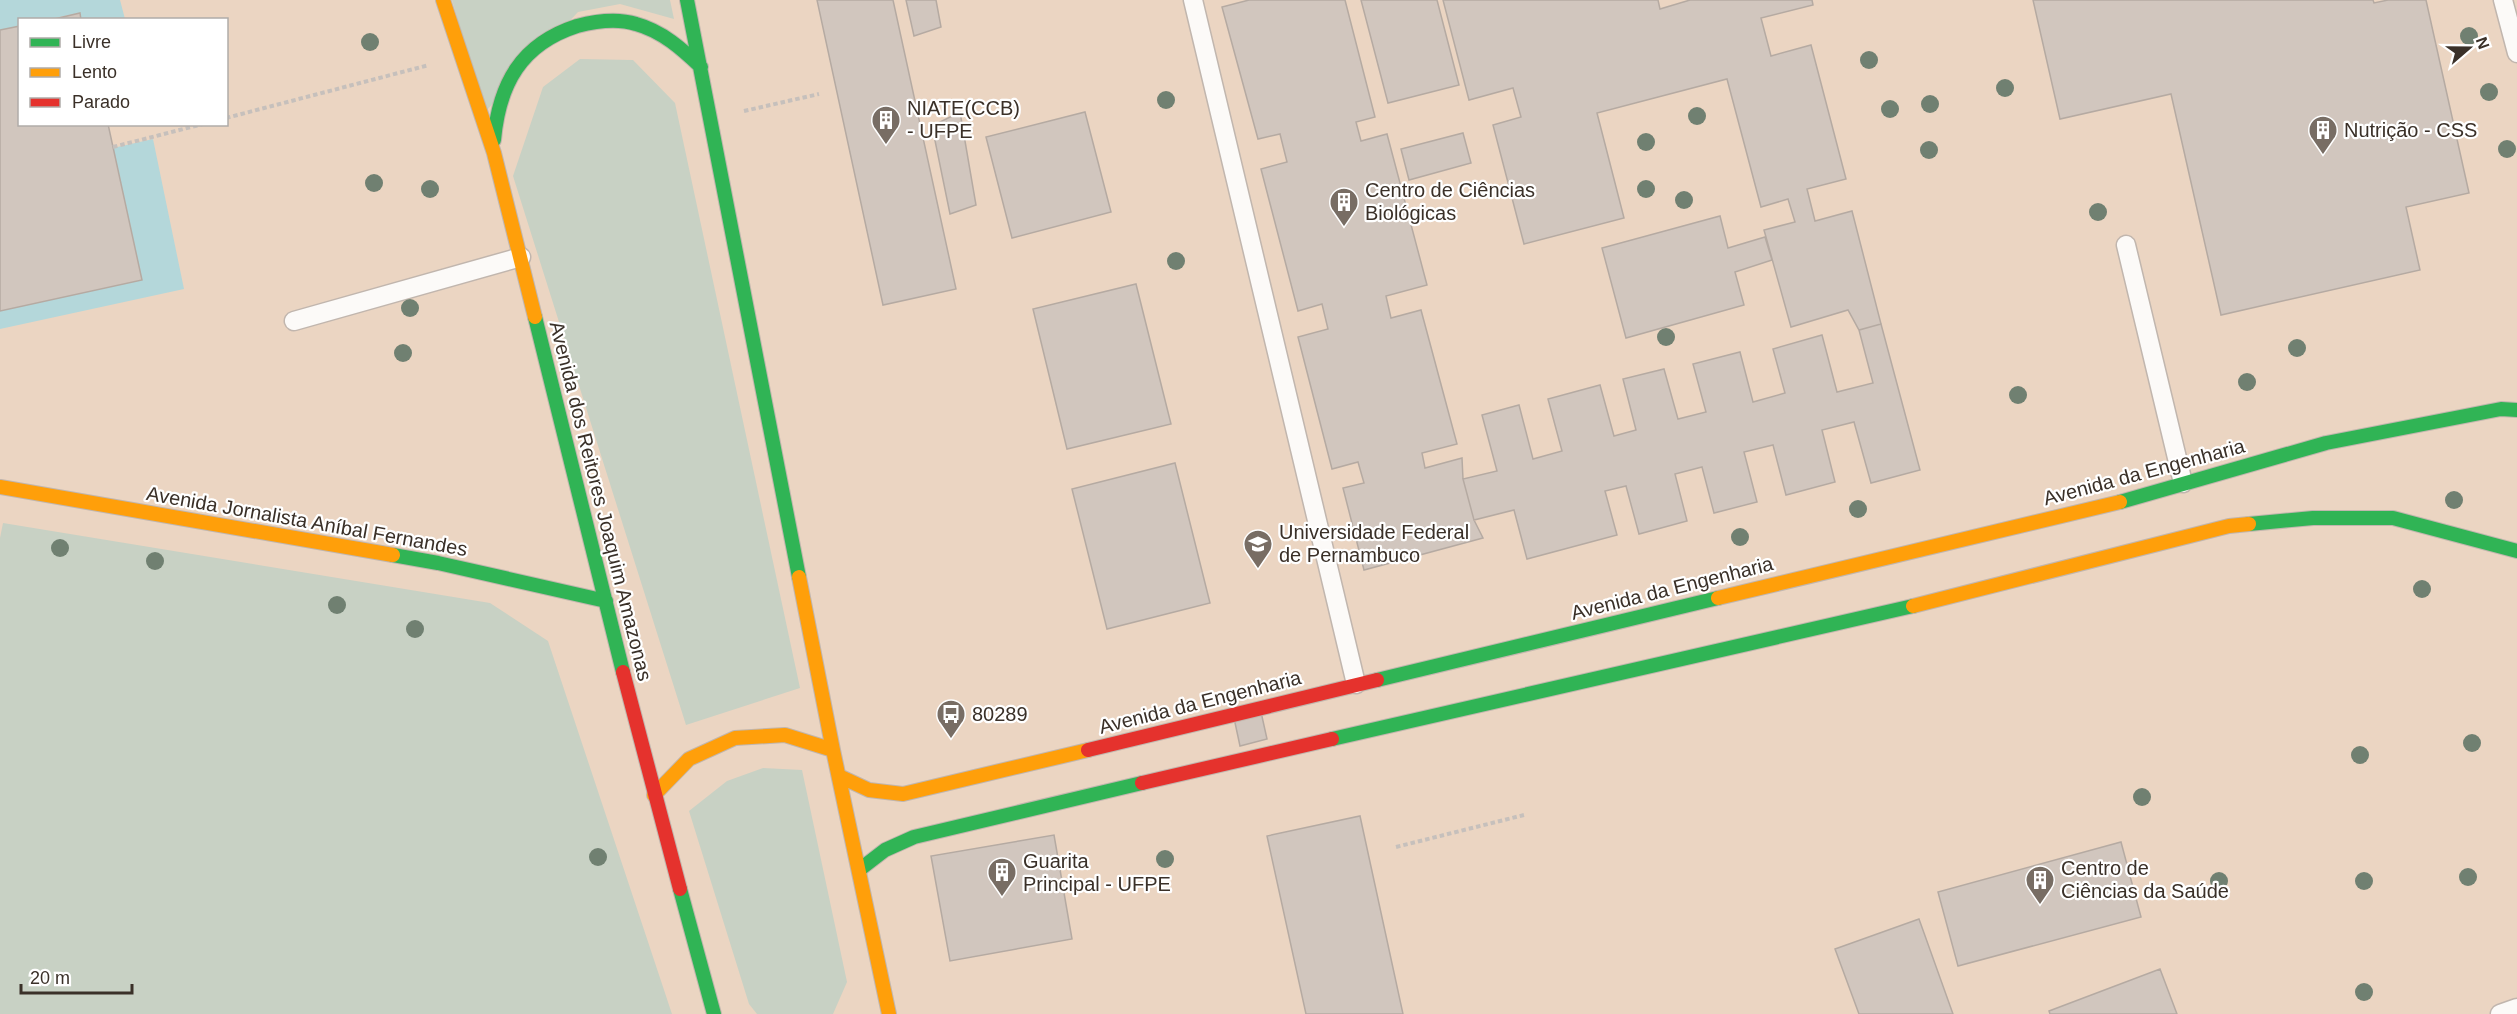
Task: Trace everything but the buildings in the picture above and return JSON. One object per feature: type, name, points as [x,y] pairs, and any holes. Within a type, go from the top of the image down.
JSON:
[{"type":"street","name":"Avenida dos Reitores Joaquim Amazonas","points":[[443,0],[494,153],[654,795],[714,1014]]},
{"type":"street","points":[[687,0],[833,750],[889,1014]]},
{"type":"street","points":[[494,153],[495,115],[508,79],[531,49],[564,29],[600,20],[638,24],[673,40],[700,66]]},
{"type":"street","name":"Avenida da Engenharia","points":[[839,776],[869,790],[903,794],[2104,506],[2326,443],[2501,409],[2517,410]]},
{"type":"street","name":"Avenida Jornalista Aníbal Fernandes","points":[[0,487],[438,563],[606,601]]},
{"type":"street","points":[[859,870],[885,850],[915,837],[1484,703],[1974,592],[2229,526],[2313,518],[2393,518],[2517,551]]},
{"type":"street","points":[[654,795],[689,759],[735,738],[785,735],[833,750]]},
{"type":"street","points":[[872,1008],[885,995]]},
{"type":"lane","points":[[1193,0],[1356,684]]},
{"type":"lane","points":[[2503,0],[2517,53]]},
{"type":"lane","points":[[2126,245],[2183,483]]},
{"type":"lane","points":[[294,321],[521,257]]},
{"type":"lane","points":[[2500,1014],[2517,1008]]},
{"type":"path","points":[[228,117],[463,56]]},
{"type":"path","points":[[711,118],[819,94]]},
{"type":"path","points":[[113,147],[195,126]]},
{"type":"path","points":[[1396,847],[1524,815]]},
{"type":"shaded area","name":"Universidade Federal de Pernambuco","points":[[0,0],[2517,0],[2517,1014],[0,1014]]},
{"type":"shaded area","points":[[452,0],[670,0],[674,19],[620,4],[578,12],[485,112]]},
{"type":"shaded area","points":[[580,59],[633,60],[675,103],[800,688],[686,725],[513,176],[543,87]]},
{"type":"shaded area","points":[[3,523],[490,603],[548,641],[672,1014],[0,1014],[0,538]]},
{"type":"shaded area","points":[[763,768],[802,770],[847,982],[833,1014],[757,1014],[749,1004],[689,811],[727,781]]},
{"type":"water","points":[[0,0],[120,0],[125,18],[81,18],[79,13],[55,18],[18,18],[18,26],[0,30]]},
{"type":"water","points":[[153,139],[184,289],[0,329],[0,311],[142,280],[113,148]]},
{"type":"traffic: fast","points":[[687,0],[799,577]]},
{"type":"traffic: fast","points":[[494,140],[501,101],[516,69],[527,55],[541,44],[577,26],[614,21],[629,22],[645,27],[671,41],[701,67]]},
{"type":"traffic: fast","points":[[535,317],[623,672]]},
{"type":"traffic: fast","points":[[2120,502],[2326,443],[2501,409],[2517,410]]},
{"type":"traffic: fast","points":[[2249,524],[2313,518],[2393,518],[2517,551]]},
{"type":"traffic: fast","points":[[393,555],[606,601]]},
{"type":"traffic: fast","points":[[1377,680],[1718,598]]},
{"type":"traffic: fast","points":[[1332,739],[1913,606]]},
{"type":"traffic: fast","points":[[859,870],[885,850],[914,837],[1142,783]]},
{"type":"traffic: fast","points":[[680,889],[714,1014]]},
{"type":"traffic: slow","points":[[443,0],[494,153],[535,317]]},
{"type":"traffic: slow","points":[[0,487],[393,555]]},
{"type":"traffic: slow","points":[[1718,598],[2120,502]]},
{"type":"traffic: slow","points":[[1913,606],[2229,526],[2249,524]]},
{"type":"traffic: slow","points":[[799,577],[889,1014]]},
{"type":"traffic: slow","points":[[654,795],[689,759],[735,738],[785,735],[833,750]]},
{"type":"traffic: slow","points":[[839,776],[869,790],[903,794],[1088,750]]},
{"type":"traffic: jam","points":[[623,672],[680,889]]},
{"type":"traffic: jam","points":[[1088,750],[1377,680]]},
{"type":"traffic: jam","points":[[1142,783],[1332,739]]},
{"type":"place","name":"NIATE(CCB) - UFPE","points":[[886,146]]},
{"type":"place","name":"Nutrição - CSS","points":[[2323,156]]},
{"type":"place","name":"Centro de Ciências Biológicas","points":[[1344,228]]},
{"type":"place","name":"Universidade Federal de Pernambuco","points":[[1258,570]]},
{"type":"place","name":"80289","points":[[951,740]]},
{"type":"place","name":"Guarita Principal - UFPE","points":[[1002,898]]},
{"type":"place","name":"Centro de Ciências da Saúde","points":[[2040,906]]}]
